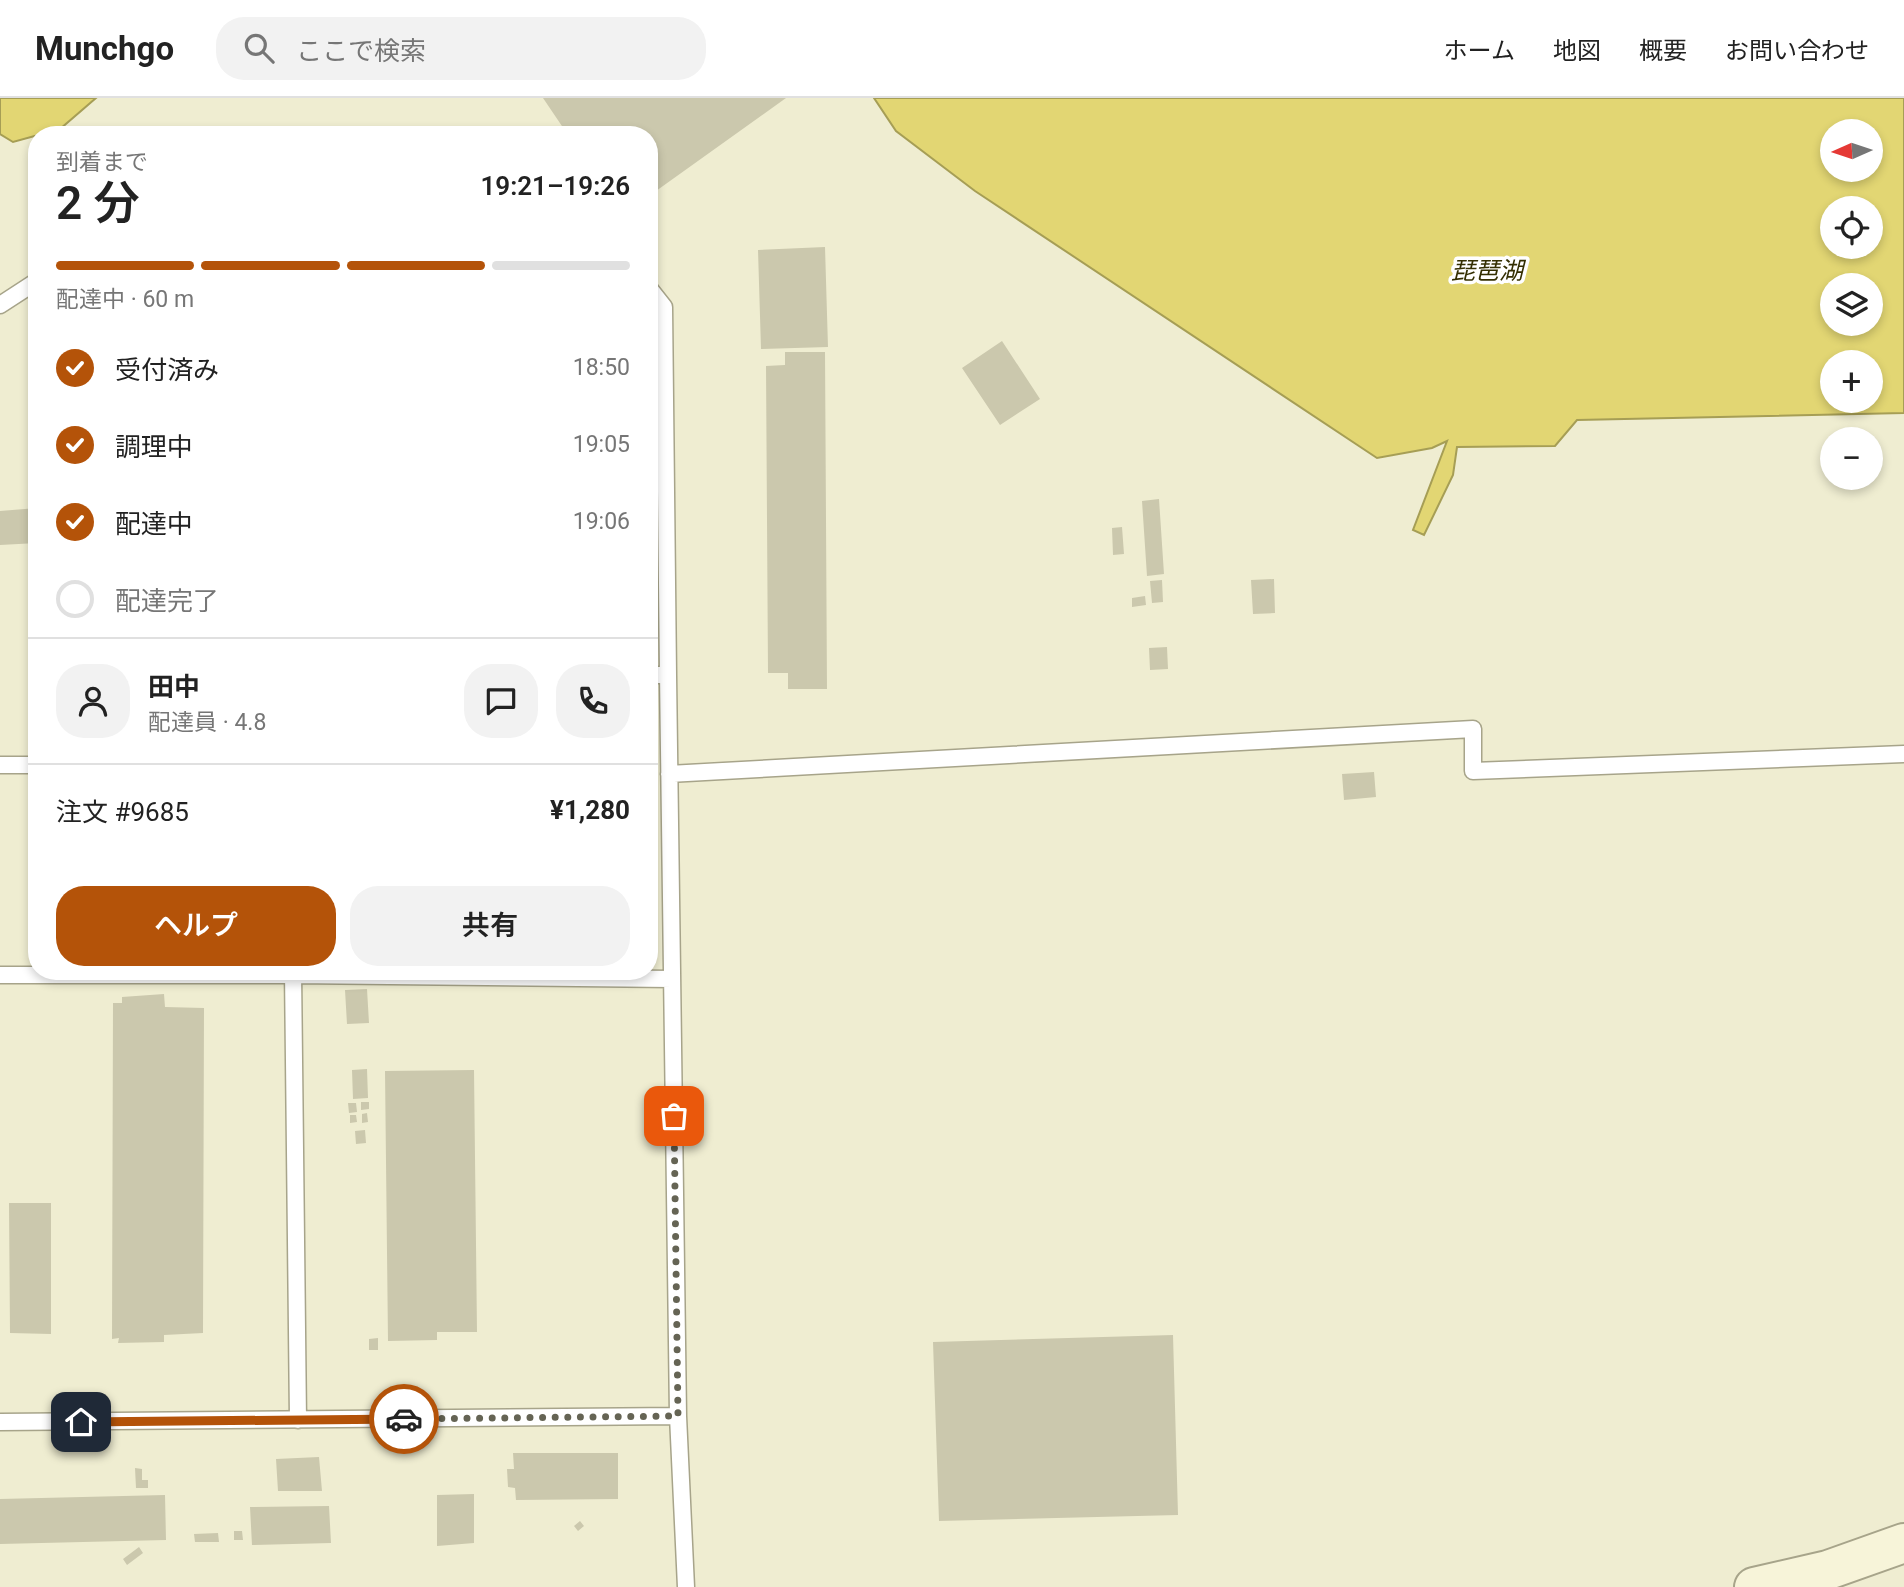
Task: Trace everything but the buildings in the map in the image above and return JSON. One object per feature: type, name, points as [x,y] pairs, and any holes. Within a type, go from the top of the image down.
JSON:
[{"type":"main road","points":[[1754,1587],[1828,1570],[1904,1543]]},
{"type":"lane","points":[[0,305],[28,287]]},
{"type":"lane","points":[[658,299],[664,307],[678,1416],[686,1587]]},
{"type":"lane","points":[[658,675],[668,675]]},
{"type":"lane","points":[[669,774],[1473,729],[1474,771],[1904,754]]},
{"type":"lane","points":[[0,765],[28,765]]},
{"type":"lane","points":[[0,975],[28,975]]},
{"type":"lane","points":[[658,979],[672,979]]},
{"type":"lane","points":[[293,980],[298,1420]]},
{"type":"lane","points":[[0,1422],[678,1416]]},
{"type":"water","points":[[0,98],[96,98],[63,126],[28,126],[28,138],[13,142],[0,134]]},
{"type":"water","name":"琵琶湖","points":[[874,98],[1904,98],[1904,413],[1577,420],[1555,446],[1457,447],[1453,475],[1424,535],[1413,530],[1447,441],[1432,448],[1377,458],[975,191],[896,131]]},
{"type":"way so far","points":[[404,1419],[678,1416],[674,1116]]},
{"type":"route","points":[[81,1422],[404,1419]]}]
